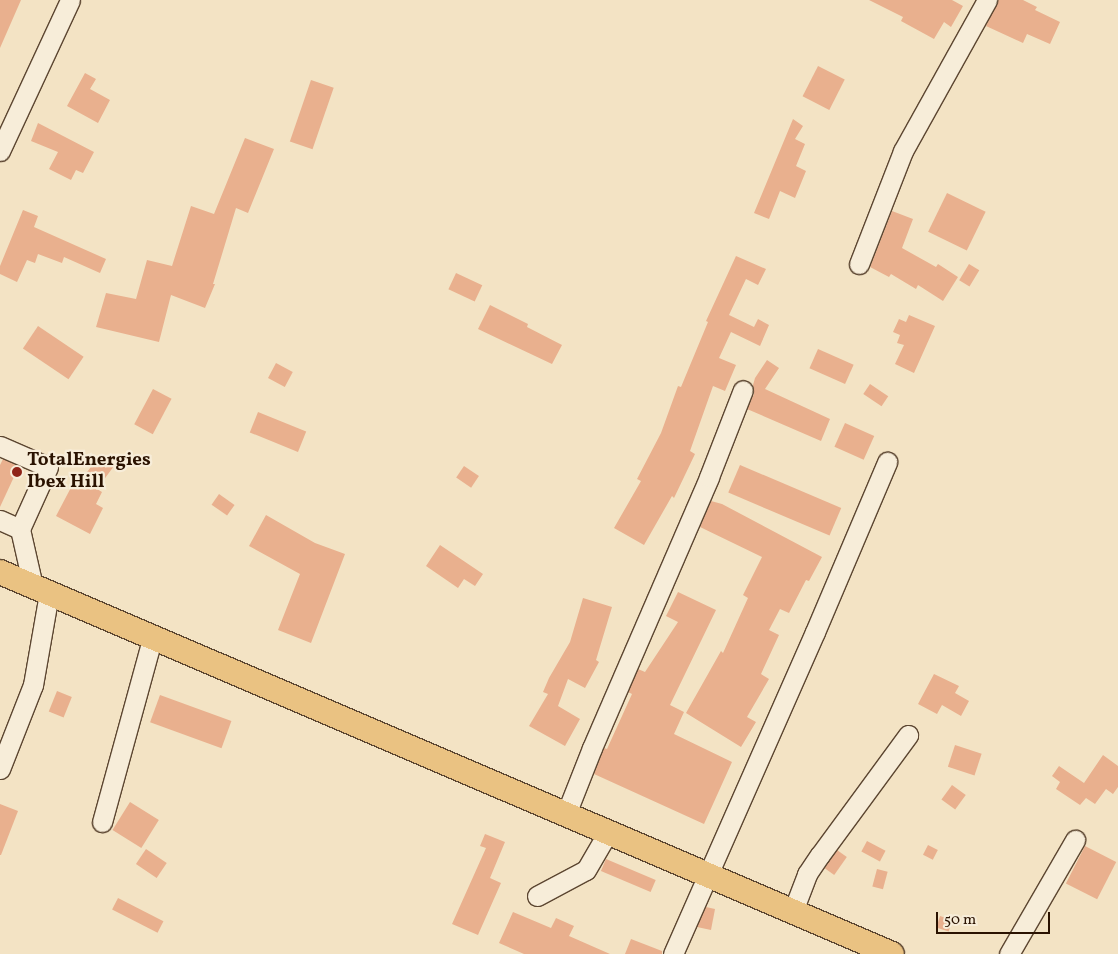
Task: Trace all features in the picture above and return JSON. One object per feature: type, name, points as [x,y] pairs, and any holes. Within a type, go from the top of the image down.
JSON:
[{"type":"main road","points":[[0,572],[892,954]]},
{"type":"street","points":[[0,151],[70,0]]},
{"type":"street","points":[[859,264],[902,151],[987,0]]},
{"type":"street","points":[[566,814],[592,748],[710,477],[743,390]]},
{"type":"street","points":[[0,446],[48,467],[20,529],[41,590],[33,685],[0,770]]},
{"type":"street","points":[[673,954],[815,632],[887,462]]},
{"type":"street","points":[[0,520],[20,529]]},
{"type":"street","points":[[102,822],[153,636]]},
{"type":"street","points":[[793,911],[807,874],[908,735]]},
{"type":"street","points":[[537,896],[586,870],[608,832]]},
{"type":"street","points":[[1010,954],[1075,840]]},
{"type":"building","points":[[0,0],[21,0],[0,48]]},
{"type":"building","points":[[869,0],[952,0],[963,6],[951,27],[944,22],[934,39],[901,21],[903,17]]},
{"type":"building","points":[[998,0],[1023,0],[1037,7],[1035,10],[1060,22],[1050,44],[1027,34],[1023,43],[986,26]]},
{"type":"building","points":[[818,66],[845,80],[829,110],[803,96]]},
{"type":"building","points":[[85,73],[96,79],[90,89],[110,100],[98,123],[67,106]]},
{"type":"building","points":[[311,80],[334,88],[313,149],[290,141]]},
{"type":"building","points":[[793,119],[803,126],[795,139],[805,144],[796,166],[806,171],[795,198],[780,191],[769,219],[754,213]]},
{"type":"building","points":[[38,123],[94,152],[83,173],[76,170],[71,180],[49,169],[58,152],[31,141]]},
{"type":"building","points":[[245,138],[274,149],[248,213],[236,208],[213,284],[215,284],[205,308],[171,295],[159,342],[96,327],[106,293],[136,299],[147,260],[172,266],[191,206],[214,214]]},
{"type":"building","points":[[947,193],[986,212],[967,250],[928,232]]},
{"type":"building","points":[[23,210],[38,216],[34,227],[106,259],[100,273],[64,257],[62,263],[38,254],[35,263],[27,260],[17,282],[0,274],[0,266]]},
{"type":"building","points":[[892,211],[913,219],[902,248],[936,267],[938,264],[958,277],[943,301],[918,285],[916,289],[891,274],[889,277],[870,267]]},
{"type":"building","points":[[736,256],[766,269],[758,285],[746,279],[729,315],[754,327],[758,319],[769,325],[760,346],[731,332],[719,358],[736,365],[725,391],[713,386],[690,451],[695,454],[674,498],[672,496],[644,545],[614,528],[641,481],[637,479],[661,433],[678,386],[681,387],[708,322],[706,321]]},
{"type":"building","points":[[969,264],[979,270],[970,286],[959,280]]},
{"type":"building","points":[[456,273],[482,285],[475,302],[448,289]]},
{"type":"building","points":[[490,305],[528,324],[527,327],[562,345],[552,364],[478,329]]},
{"type":"building","points":[[909,315],[935,326],[914,373],[895,364],[904,345],[897,343],[900,335],[893,332],[899,319],[906,322]]},
{"type":"building","points":[[38,326],[84,357],[68,379],[23,348]]},
{"type":"building","points":[[818,349],[854,365],[845,384],[809,368]]},
{"type":"building","points":[[767,360],[779,368],[765,389],[830,419],[821,441],[747,409],[754,394],[753,385],[755,378]]},
{"type":"building","points":[[276,363],[293,372],[285,387],[268,378]]},
{"type":"building","points":[[870,384],[888,396],[882,406],[863,394]]},
{"type":"building","points":[[153,389],[172,399],[153,434],[134,424]]},
{"type":"building","points":[[258,412],[306,431],[298,452],[250,432]]},
{"type":"building","points":[[845,423],[874,436],[864,460],[834,447]]},
{"type":"building","points":[[100,455],[114,466],[97,489],[102,492],[96,504],[103,508],[90,534],[56,516],[76,478],[81,480]]},
{"type":"building","points":[[3,459],[19,466],[0,507],[0,465]]},
{"type":"building","points":[[740,465],[841,508],[830,536],[728,493]]},
{"type":"building","points":[[464,466],[479,476],[471,488],[456,478]]},
{"type":"building","points":[[219,494],[235,505],[227,516],[212,505]]},
{"type":"building","points":[[711,501],[722,504],[822,557],[809,581],[806,580],[789,613],[780,609],[769,630],[779,635],[761,674],[769,679],[747,717],[756,722],[741,747],[686,713],[721,651],[723,653],[748,598],[743,595],[762,557],[700,527]]},
{"type":"building","points":[[266,515],[315,543],[345,554],[311,643],[278,630],[300,574],[249,546]]},
{"type":"building","points":[[440,545],[483,574],[475,586],[464,579],[458,588],[426,566]]},
{"type":"building","points":[[678,592],[716,610],[670,705],[684,712],[674,734],[732,762],[704,824],[594,774],[604,748],[607,749],[632,694],[628,692],[638,669],[645,672],[678,622],[666,616]]},
{"type":"building","points":[[583,598],[612,607],[596,660],[599,662],[585,688],[568,679],[558,706],[580,719],[565,746],[529,726],[548,694],[543,692],[549,678],[570,642]]},
{"type":"building","points":[[934,674],[959,686],[955,693],[969,701],[961,716],[942,705],[937,714],[918,704]]},
{"type":"building","points":[[57,691],[72,697],[64,717],[49,711]]},
{"type":"building","points":[[160,695],[231,721],[221,748],[150,722]]},
{"type":"building","points":[[955,745],[982,754],[975,776],[948,767]]},
{"type":"building","points":[[1103,755],[1118,766],[1118,787],[1113,794],[1106,789],[1095,804],[1086,798],[1080,805],[1056,789],[1060,782],[1052,776],[1059,766],[1084,783]]},
{"type":"building","points":[[952,785],[966,795],[955,810],[941,800]]},
{"type":"building","points":[[130,802],[159,820],[141,848],[113,830]]},
{"type":"building","points":[[0,804],[18,811],[1,855],[0,855]]},
{"type":"building","points":[[485,834],[505,842],[490,878],[501,883],[478,935],[452,924],[486,848],[480,846]]},
{"type":"building","points":[[867,841],[886,851],[880,861],[861,852]]},
{"type":"building","points":[[928,845],[938,850],[933,860],[923,855]]},
{"type":"building","points":[[1085,846],[1116,862],[1097,899],[1066,883]]},
{"type":"building","points":[[146,849],[167,863],[157,878],[136,864]]},
{"type":"building","points":[[837,850],[847,857],[834,875],[824,868]]},
{"type":"building","points":[[606,859],[656,880],[651,892],[601,871]]},
{"type":"building","points":[[877,869],[888,872],[883,889],[872,886]]},
{"type":"building","points":[[118,898],[163,921],[158,933],[112,910]]},
{"type":"building","points":[[706,907],[715,909],[711,930],[697,927]]},
{"type":"building","points":[[513,912],[551,928],[556,918],[574,926],[569,936],[610,954],[524,954],[499,943]]},
{"type":"building","points":[[940,916],[952,920],[949,931],[936,927]]},
{"type":"building","points":[[631,939],[662,951],[662,954],[625,954]]},
{"type":"place","name":"TotalEnergies Ibex Hill","points":[[17,472]]}]
